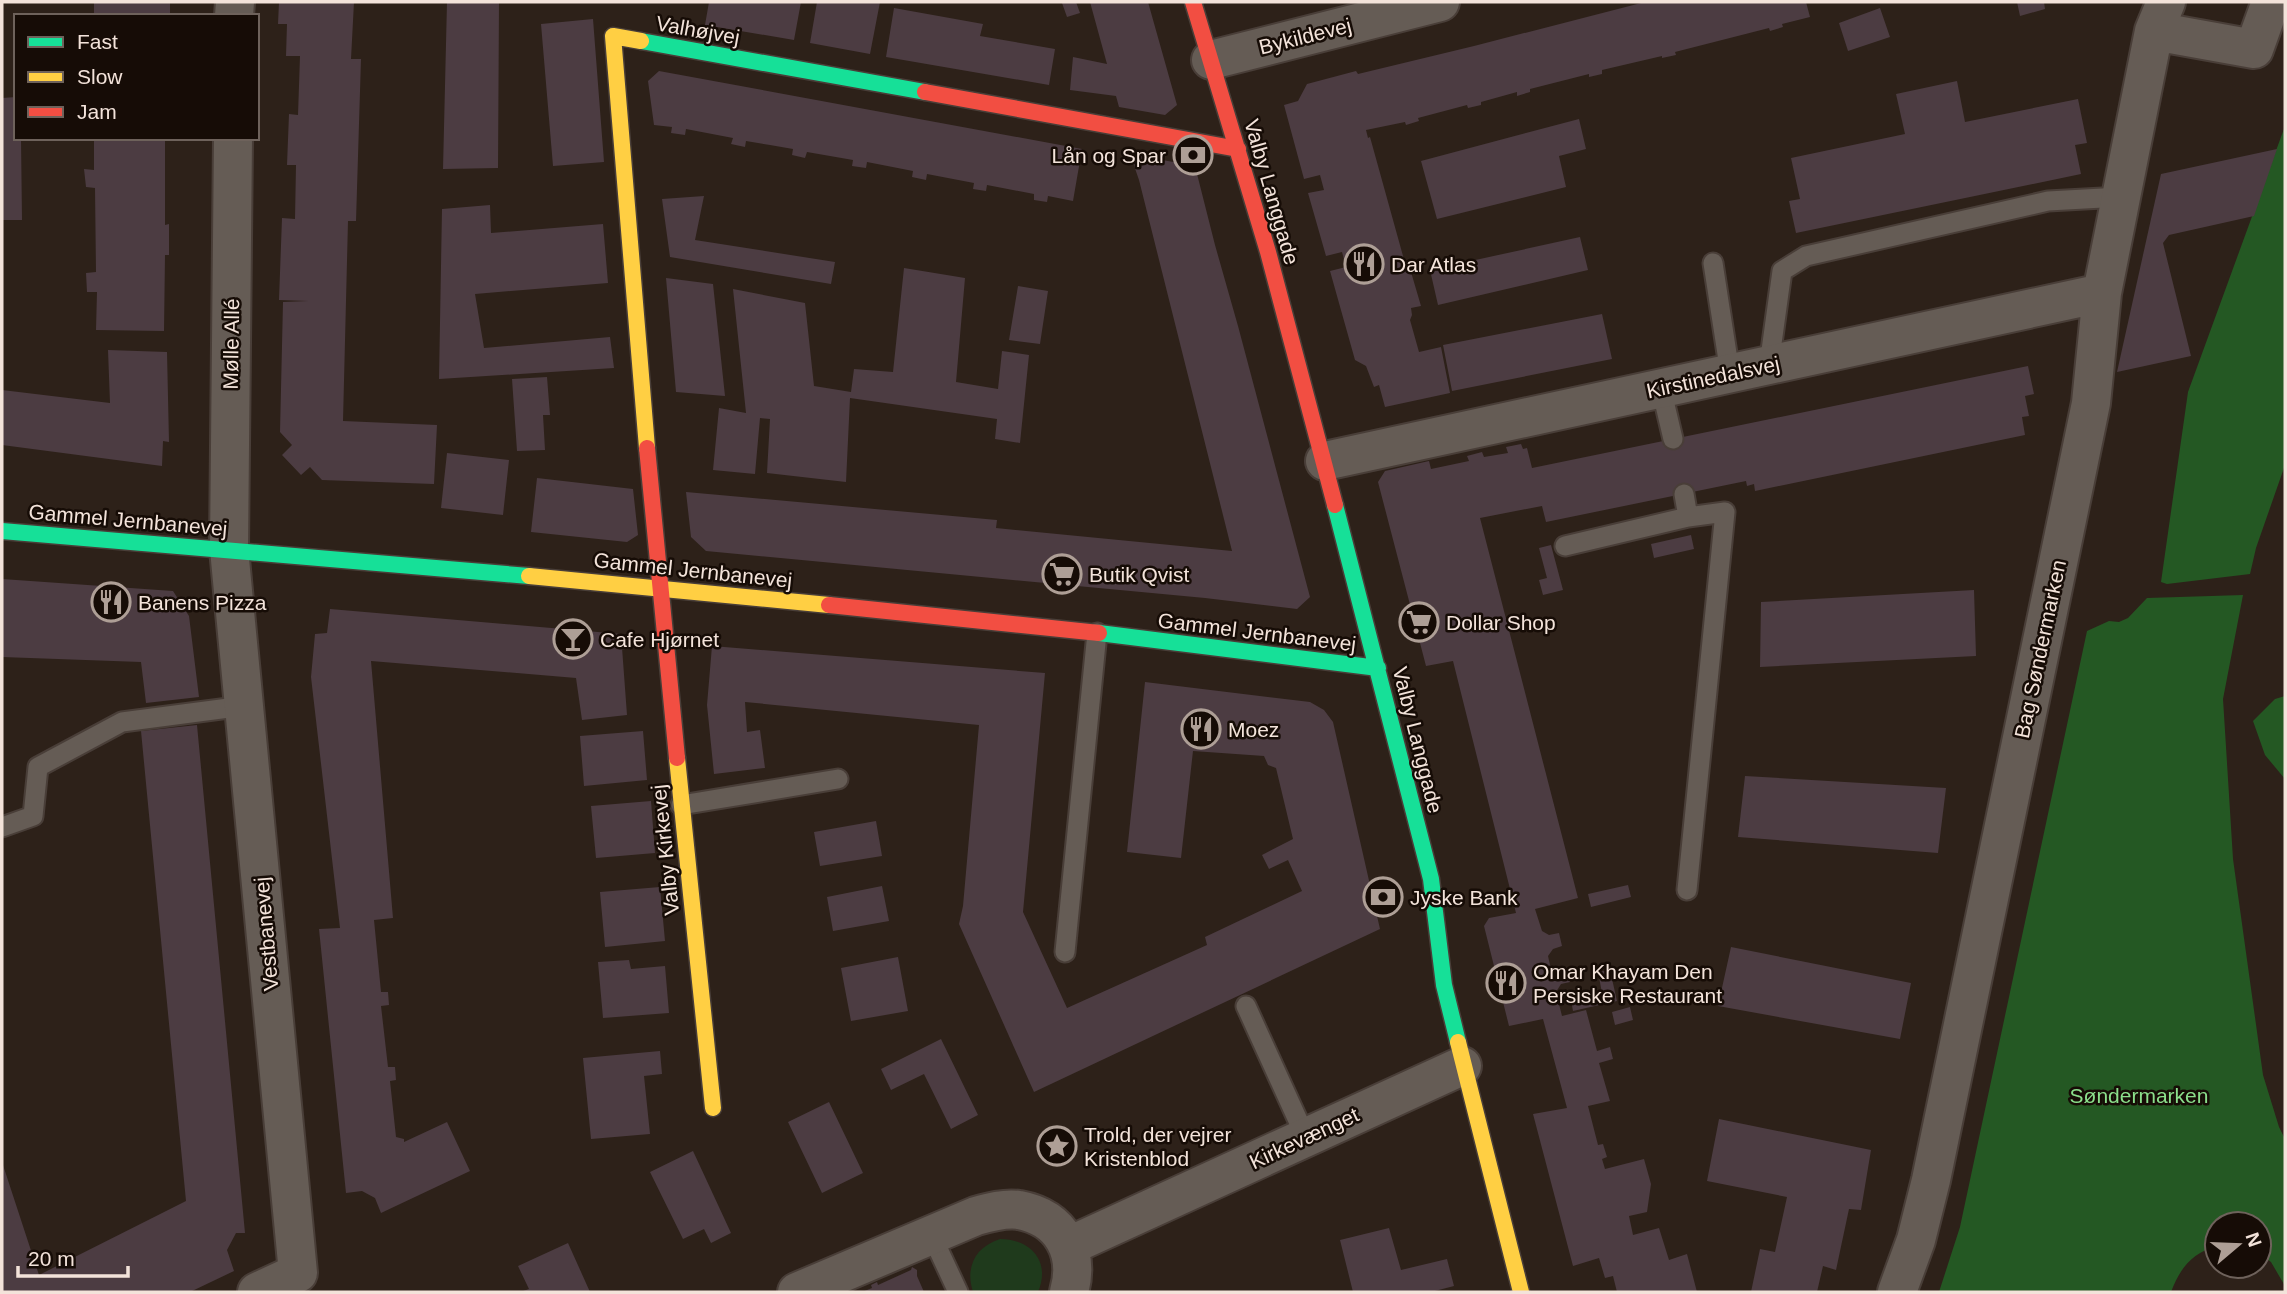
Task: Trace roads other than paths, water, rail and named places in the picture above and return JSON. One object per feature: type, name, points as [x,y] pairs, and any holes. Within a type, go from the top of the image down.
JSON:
[{"type":"street","name":"Valby Langgade","points":[[1193,2],[1238,149],[1325,461],[1432,879],[1444,985],[1462,1066],[1521,1292]]},
{"type":"street","name":"Bykildevej","points":[[1211,60],[1440,2]]},
{"type":"street","points":[[2160,16],[2254,49],[2271,2]]},
{"type":"street","name":"Bag Søndermarken","points":[[1897,1292],[1916,1240],[1931,1180],[2091,403],[2102,293],[2160,16]]},
{"type":"street","name":"Valhøjvej","points":[[659,587],[613,36],[1238,149]]},
{"type":"street","name":"Mølle Allé","points":[[229,549],[233,140]]},
{"type":"street","name":"Kirstinedalsvej","points":[[1325,461],[2102,293]]},
{"type":"street","name":"Gammel Jernbanevej","points":[[2,531],[659,587],[1097,634],[1378,668]]},
{"type":"street","name":"Vestbanevej","points":[[229,549],[298,1273],[257,1292]]},
{"type":"street","name":"Valby Kirkevej","points":[[659,587],[713,1108]]},
{"type":"street","name":"Kirkevænget","points":[[1069,1246],[1462,1066]]},
{"type":"street","points":[[797,1292],[976,1216],[1017,1210],[1037,1216],[1052,1226],[1069,1246],[1073,1276],[1069,1292]]},
{"type":"lane","points":[[1744,370],[1782,271],[1806,256],[2048,201],[2121,197]]},
{"type":"lane","points":[[1713,263],[1744,370]]},
{"type":"lane","points":[[1661,388],[1673,439]]},
{"type":"lane","points":[[1684,494],[1688,517]]},
{"type":"lane","points":[[1564,546],[1688,517],[1725,512],[1687,890]]},
{"type":"lane","points":[[1065,952],[1097,634]]},
{"type":"lane","points":[[2,827],[33,816],[38,767],[122,722],[244,706]]},
{"type":"lane","points":[[681,805],[838,779]]},
{"type":"lane","points":[[1246,1006],[1306,1138]]},
{"type":"lane","points":[[932,1236],[958,1292]]},
{"type":"place","name":"Lån og Spar","points":[[1193,155]]},
{"type":"place","name":"Dar Atlas","points":[[1364,264]]},
{"type":"place","name":"Butik Qvist","points":[[1062,574]]},
{"type":"place","name":"Banens Pizza","points":[[111,602]]},
{"type":"place","name":"Dollar Shop","points":[[1419,622]]},
{"type":"place","name":"Cafe Hjørnet","points":[[573,639]]},
{"type":"place","name":"Moez","points":[[1201,729]]},
{"type":"place","name":"Jyske Bank","points":[[1383,897]]},
{"type":"place","name":"Omar Khayam Den Persiske Restaurant","points":[[1506,983]]},
{"type":"place","name":"Trold, der vejrer Kristenblod","points":[[1057,1146]]},
{"type":"park label","name":"Søndermarken","points":[[2139,1095]]}]
